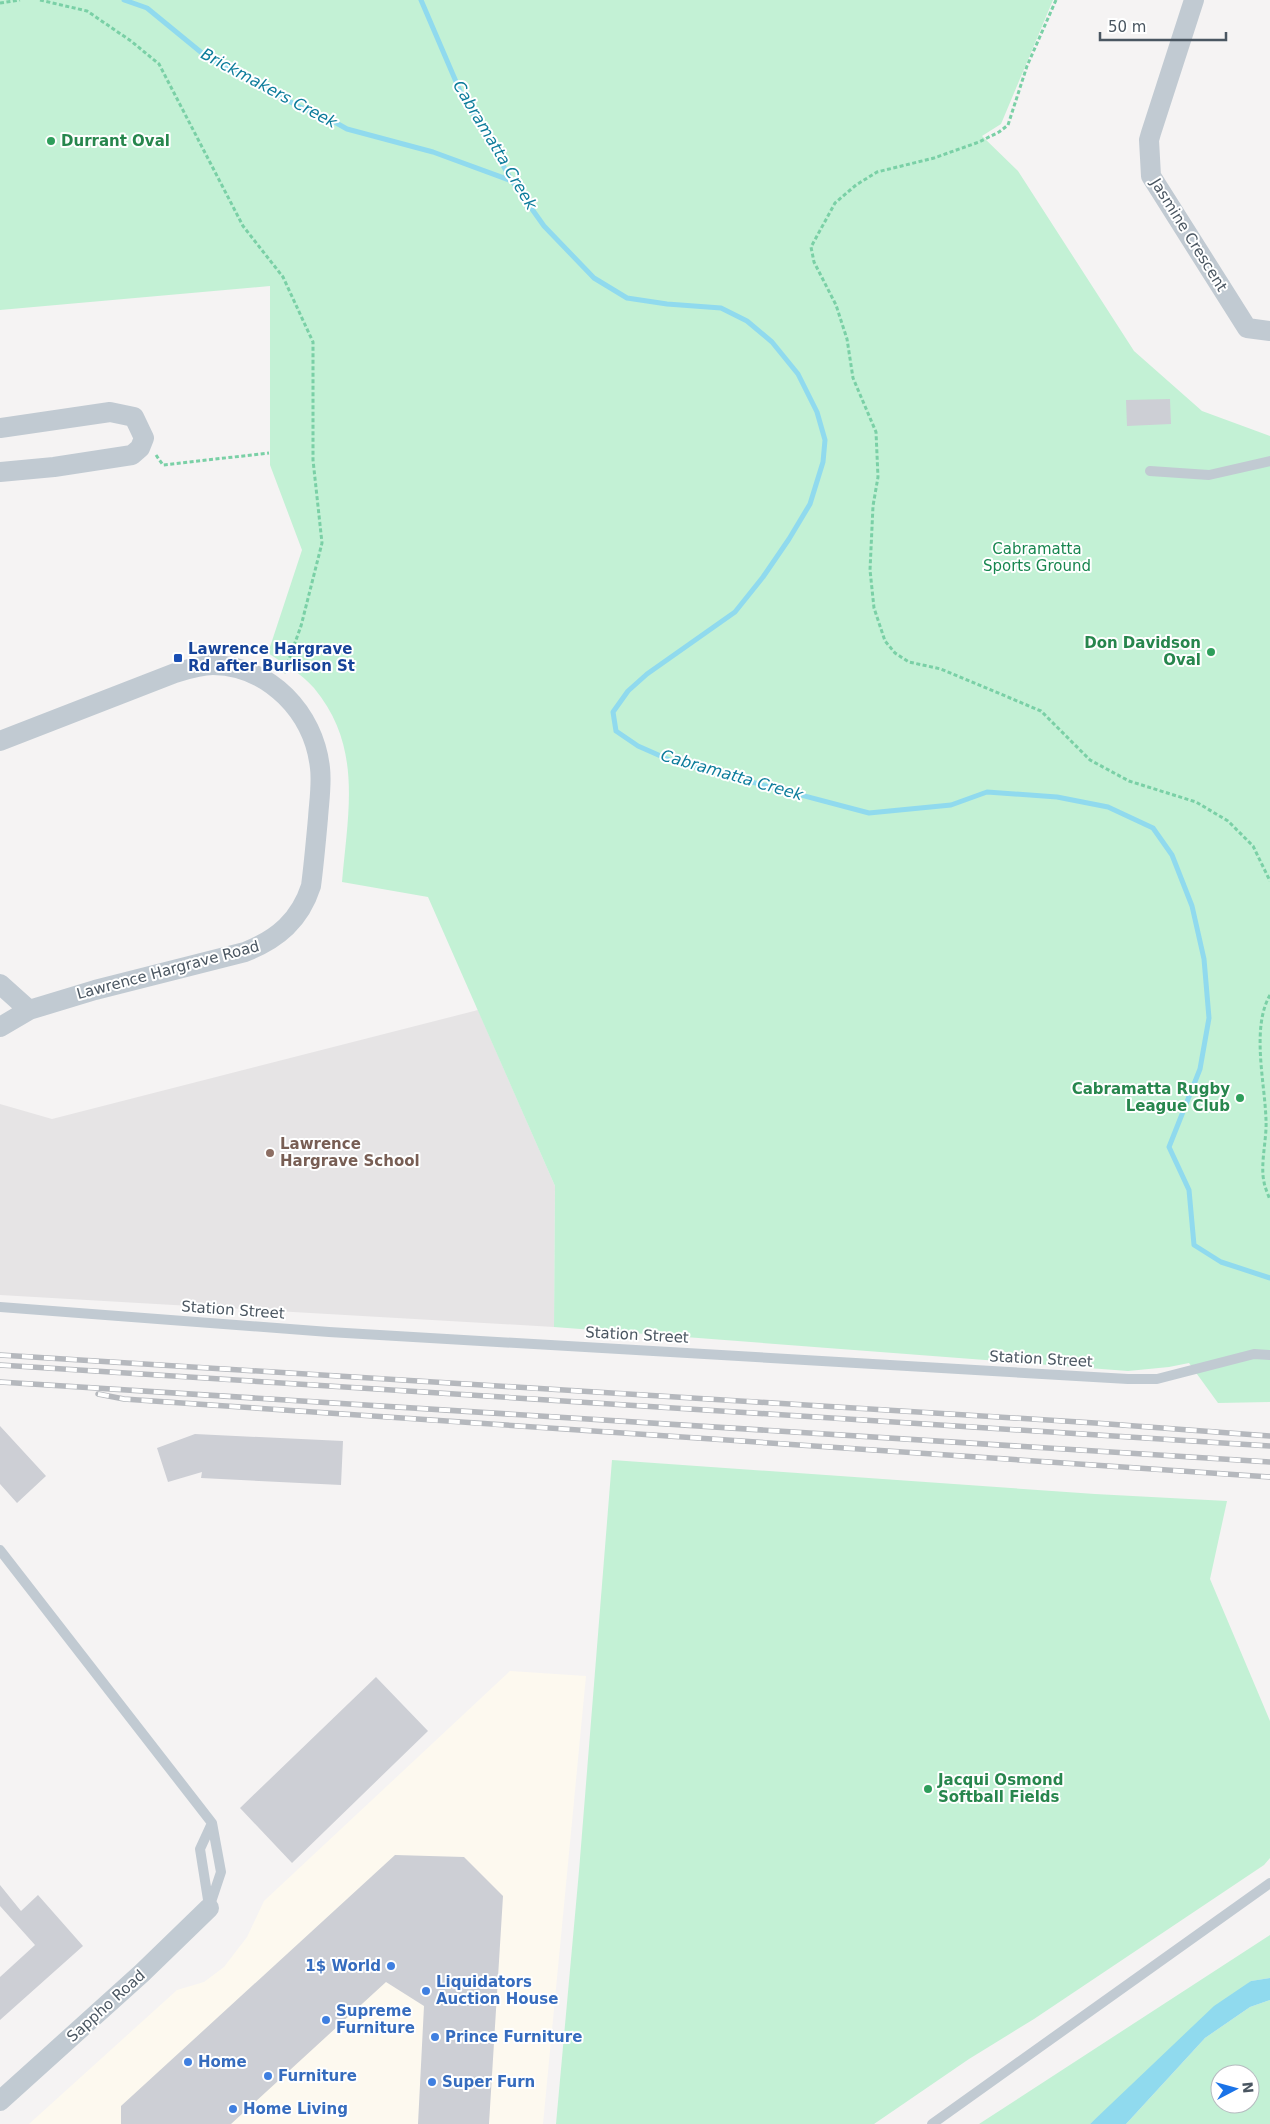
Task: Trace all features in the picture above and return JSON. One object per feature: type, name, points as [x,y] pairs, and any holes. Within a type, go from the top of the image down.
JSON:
[{"type":"street","name":"Jasmine Crescent","points":[[1194,0],[1149,140],[1151,176],[1247,328],[1270,331]]},
{"type":"street","points":[[0,428],[110,412],[134,417],[144,438],[140,448],[132,454],[54,467],[0,472]]},
{"type":"street","name":"Lawrence Hargrave Road","points":[[0,741],[175,673],[200,666],[223,666],[239,669],[273,685],[287,696],[308,724],[314,740],[320,771],[311,886],[296,918],[275,937],[263,945],[245,952],[95,990],[29,1010],[0,1027]]},
{"type":"street","points":[[0,984],[29,1010]]},
{"type":"street","name":"Sappho Road","points":[[0,2100],[142,1973],[209,1908]]},
{"type":"lane","points":[[1150,470],[1209,475],[1270,461]]},
{"type":"lane","name":"Station Street","points":[[0,1307],[329,1332],[1128,1379],[1157,1379],[1254,1354],[1270,1355]]},
{"type":"lane","points":[[0,1550],[212,1823],[221,1872],[209,1908]]},
{"type":"lane","points":[[209,1908],[200,1849],[212,1823]]},
{"type":"lane","points":[[932,2124],[1270,1883]]},
{"type":"path","points":[[0,3],[20,0]]},
{"type":"path","points":[[40,0],[87,11],[132,41],[159,64],[243,226],[282,277],[313,342],[313,460],[322,542],[301,626],[286,670],[273,685]]},
{"type":"path","points":[[1056,0],[1027,66],[1008,125],[979,142],[934,158],[877,172],[856,185],[836,203],[811,247],[814,262],[836,305],[847,339],[853,378],[876,432],[878,477],[870,570],[874,608],[885,642],[895,653],[909,662],[941,669],[1041,711],[1090,760],[1129,781],[1196,802],[1228,822],[1253,846],[1270,881]]},
{"type":"path","points":[[144,438],[163,465],[270,453]]},
{"type":"path","points":[[1270,995],[1262,1018],[1260,1046],[1266,1123],[1264,1180],[1270,1200]]},
{"type":"shaded area","name":"Lawrence Hargrave School","points":[[478,1010],[555,1186],[554,1327],[0,1295],[0,1104],[52,1119]]},
{"type":"shaded area","points":[[510,1671],[586,1676],[543,2124],[29,2124],[177,1990],[204,1982],[224,1967],[247,1937],[264,1901]]},
{"type":"green space","name":"Cabramatta Sports Ground","points":[[0,0],[1053,0],[1001,124],[982,136],[1018,171],[1134,351],[1202,411],[1270,436],[1270,1402],[1218,1403],[1189,1363],[1128,1371],[554,1327],[555,1186],[428,897],[342,882],[349,805],[349,781],[340,733],[330,710],[314,688],[298,673],[268,653],[302,550],[270,465],[270,286],[0,310]]},
{"type":"green space","name":"Jacqui Osmond Softball Fields","points":[[612,1460],[1095,1494],[1227,1501],[1210,1579],[1270,1721],[1270,1858],[1264,1865],[1034,2019],[969,2059],[874,2124],[556,2124],[579,1871]]},
{"type":"green space","points":[[1270,1935],[1270,1978],[1251,1981],[1090,2124],[979,2124]]},
{"type":"green space","points":[[1270,2000],[1270,2124],[1126,2124],[1205,2038],[1250,2007]]},
{"type":"water","points":[[1270,1978],[1270,2000],[1250,2007],[1205,2038],[1126,2124],[1090,2124],[1214,2006],[1251,1981]]},
{"type":"building","points":[[1170,399],[1171,424],[1127,426],[1126,400]]},
{"type":"building","points":[[0,1426],[46,1476],[17,1503],[0,1484]]},
{"type":"building","points":[[195,1434],[343,1441],[341,1485],[201,1478],[202,1472],[168,1482],[157,1448]]},
{"type":"building","points":[[376,1677],[428,1731],[292,1863],[240,1808]]},
{"type":"building","points":[[395,1855],[464,1857],[503,1896],[489,2124],[418,2124],[424,2006],[386,1982],[231,2124],[121,2124],[121,2106]]},
{"type":"building","points":[[0,1885],[21,1911],[38,1895],[83,1946],[0,2020],[0,1977],[35,1945],[0,1906]]},
{"type":"waterway","name":"Brickmakers Creek","points":[[124,0],[147,8],[208,58],[300,107],[347,129],[433,152],[512,181]]},
{"type":"waterway","name":"Cabramatta Creek","points":[[421,0],[460,91],[512,181],[544,226],[594,278],[627,298],[667,304],[721,308],[747,321],[772,342],[798,374],[817,412],[825,440],[823,462],[810,504],[763,577],[735,612],[647,674],[628,691],[613,712],[616,731],[638,746],[672,761],[869,813],[951,805],[987,792],[1057,797],[1108,807],[1153,828],[1172,855],[1192,906],[1204,959],[1209,1018],[1200,1069],[1169,1147],[1189,1190],[1194,1245],[1221,1262],[1270,1278]]},
{"type":"railway","points":[[0,1355],[1095,1423],[1270,1436]]},
{"type":"railway","points":[[0,1365],[1270,1446]]},
{"type":"railway","points":[[0,1382],[1270,1462]]},
{"type":"railway","points":[[98,1394],[124,1399],[1270,1477]]},
{"type":"place","name":"Durrant Oval","points":[[51,141]]},
{"type":"place","name":"Don Davidson Oval","points":[[1211,652]]},
{"type":"place","name":"Lawrence Hargrave Rd after Burlison St","points":[[178,658]]},
{"type":"place","name":"Cabramatta Rugby League Club","points":[[1240,1098]]},
{"type":"place","name":"Lawrence Hargrave School","points":[[270,1153]]},
{"type":"place","name":"Jacqui Osmond Softball Fields","points":[[928,1789]]},
{"type":"place","name":"1$ World","points":[[391,1966]]},
{"type":"place","name":"Liquidators Auction House","points":[[426,1991]]},
{"type":"place","name":"Supreme Furniture","points":[[326,2020]]},
{"type":"place","name":"Prince Furniture","points":[[435,2037]]},
{"type":"place","name":"Home","points":[[188,2062]]},
{"type":"place","name":"Furniture","points":[[268,2076]]},
{"type":"place","name":"Super Furn","points":[[432,2082]]},
{"type":"place","name":"Home Living","points":[[233,2109]]}]
